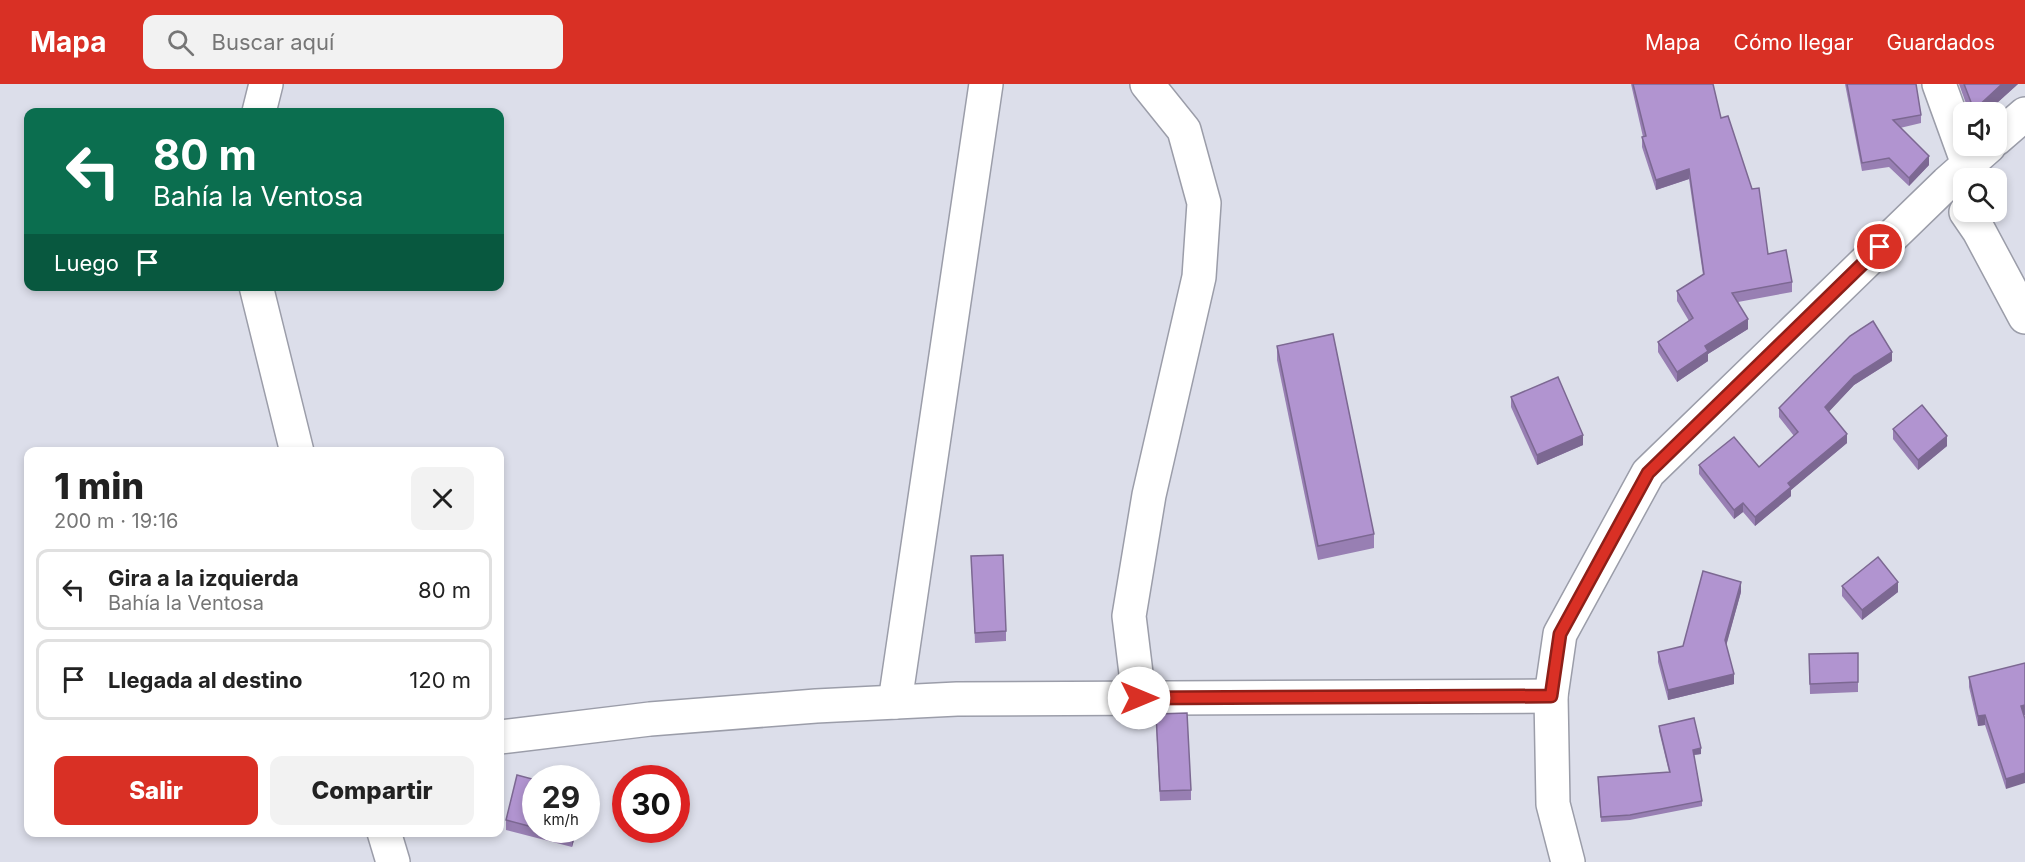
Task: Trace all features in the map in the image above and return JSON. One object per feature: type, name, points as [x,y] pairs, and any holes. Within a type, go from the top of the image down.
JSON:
[{"type":"street","points":[[260,108],[266,84]]},
{"type":"street","points":[[895,702],[986,84]]},
{"type":"street","points":[[1139,698],[1129,616],[1149,495],[1199,277],[1204,203],[1184,130],[1147,84]]},
{"type":"street","points":[[1939,84],[1965,168]]},
{"type":"street","points":[[2007,130],[2025,114]]},
{"type":"street","points":[[1568,862],[1553,804],[1551,696],[1560,634],[1648,473],[1953,188]]},
{"type":"street","points":[[1973,222],[2025,317]]},
{"type":"street","points":[[257,291],[296,447]]},
{"type":"street","points":[[504,737],[650,719],[957,699],[1551,696]]},
{"type":"street","points":[[386,837],[393,862]]},
{"type":"building","points":[[1633,84],[1713,84],[1721,118],[1728,116],[1752,189],[1759,188],[1768,254],[1786,250],[1792,282],[1732,293],[1748,319],[1705,346],[1708,351],[1677,372],[1658,342],[1693,318],[1677,291],[1704,274],[1689,169],[1656,180],[1642,137],[1646,136]]},
{"type":"building","points":[[1847,84],[1916,84],[1921,115],[1893,120],[1929,156],[1909,178],[1889,158],[1862,163]]},
{"type":"building","points":[[1964,84],[2002,84],[1983,102],[1971,102]]},
{"type":"building","points":[[1873,321],[1892,352],[1854,376],[1825,407],[1847,434],[1788,483],[1791,487],[1755,517],[1743,503],[1734,510],[1699,465],[1734,437],[1759,467],[1798,432],[1779,408],[1850,336]]},
{"type":"building","points":[[1333,334],[1374,534],[1318,546],[1277,346]]},
{"type":"building","points":[[1558,377],[1583,435],[1537,455],[1511,397]]},
{"type":"building","points":[[1922,405],[1947,436],[1918,460],[1893,429]]},
{"type":"building","points":[[1003,555],[1006,631],[975,633],[971,556]]},
{"type":"building","points":[[1878,557],[1898,582],[1862,610],[1842,586]]},
{"type":"building","points":[[1703,571],[1741,582],[1725,640],[1734,674],[1668,690],[1658,652],[1683,646]]},
{"type":"building","points":[[1858,653],[1858,682],[1810,684],[1809,654]]},
{"type":"building","points":[[2025,663],[2025,705],[2021,706],[2025,719],[2025,773],[2006,779],[1985,715],[1978,716],[1969,677]]},
{"type":"building","points":[[1187,713],[1191,790],[1160,791],[1156,714]]},
{"type":"building","points":[[1694,718],[1701,748],[1693,750],[1702,801],[1630,815],[1601,817],[1598,777],[1670,772],[1659,726]]},
{"type":"building","points":[[517,775],[522,776],[522,824],[506,820]]},
{"type":"route","points":[[1139,698],[1551,696],[1560,634],[1648,473],[1880,247]]}]
